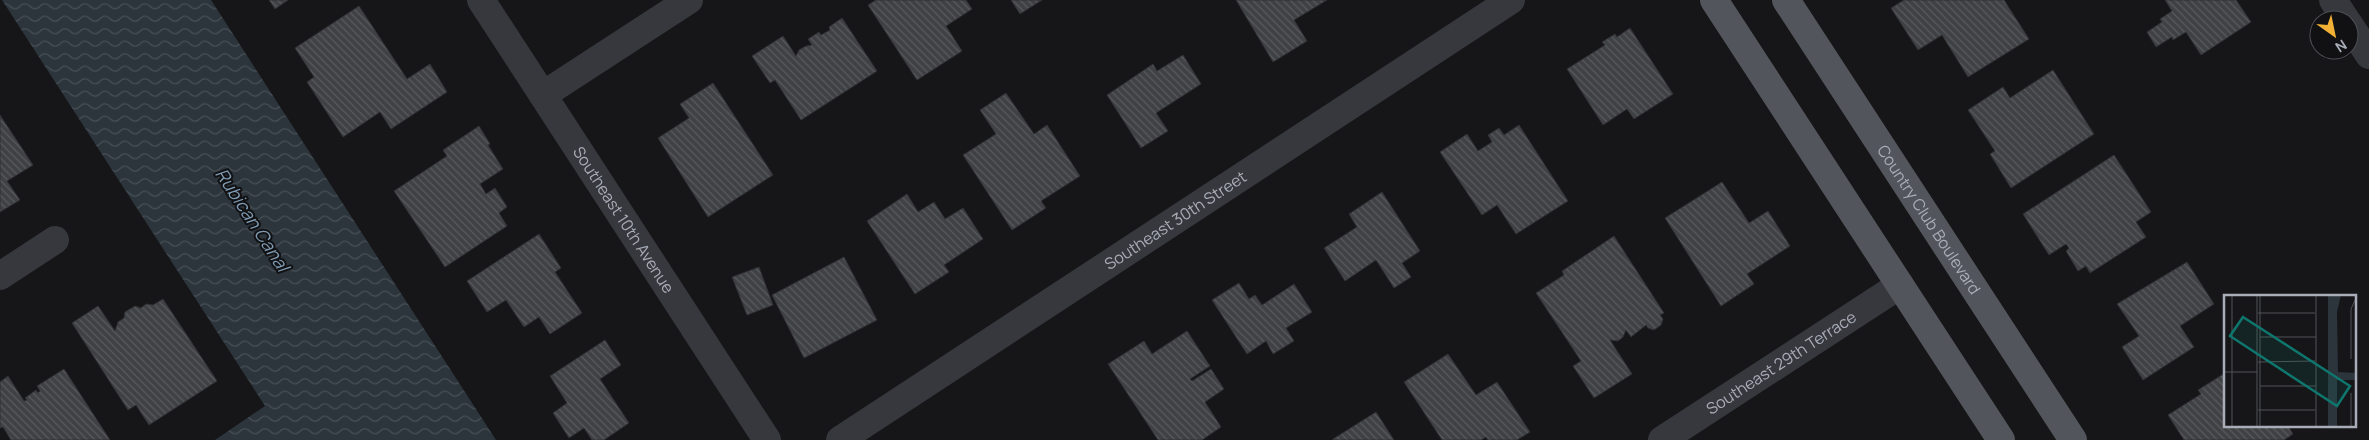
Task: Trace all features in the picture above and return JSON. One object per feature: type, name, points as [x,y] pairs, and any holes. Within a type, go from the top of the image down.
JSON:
[{"type":"main road","points":[[1714,0],[2001,440]]},
{"type":"main road","name":"Country Club Boulevard","points":[[1786,0],[2073,440]]},
{"type":"street","name":"Southeast 10th Avenue","points":[[481,0],[767,440]]},
{"type":"street","points":[[543,95],[688,0]]},
{"type":"street","name":"Southeast 30th Street","points":[[840,440],[1511,0]]},
{"type":"street","points":[[2359,40],[2369,55]]},
{"type":"street","points":[[0,276],[55,240]]},
{"type":"street","name":"Southeast 29th Terrace","points":[[1662,440],[1900,285]]},
{"type":"water","name":"Rubican Canal","points":[[2,0],[211,0],[496,440],[215,440],[265,406]]},
{"type":"building","points":[[269,0],[288,0],[275,9]]},
{"type":"building","points":[[876,0],[966,0],[972,9],[946,26],[962,51],[917,80],[868,5]]},
{"type":"building","points":[[1011,0],[1042,0],[1020,14]]},
{"type":"building","points":[[1236,0],[1327,0],[1294,20],[1307,41],[1273,62]]},
{"type":"building","points":[[1904,0],[2004,0],[2029,39],[1968,77],[1942,35],[1918,50],[1891,8]]},
{"type":"building","points":[[2165,0],[2236,0],[2251,22],[2201,55],[2186,32],[2173,40],[2172,37],[2156,47],[2147,32],[2162,22],[2160,19],[2172,11]]},
{"type":"building","points":[[359,6],[407,79],[430,64],[447,92],[391,129],[380,112],[343,137],[307,82],[314,77],[295,48]]},
{"type":"building","points":[[842,18],[877,71],[801,120],[775,80],[770,83],[752,56],[783,36],[796,56],[799,50],[812,45],[808,39],[819,32],[821,35],[830,30],[829,27]]},
{"type":"building","points":[[1630,28],[1673,94],[1634,119],[1627,109],[1603,125],[1567,69],[1605,45],[1602,42],[1615,34],[1617,37]]},
{"type":"building","points":[[1183,55],[1201,84],[1156,113],[1168,131],[1141,148],[1107,95],[1153,64],[1157,71]]},
{"type":"building","points":[[2053,70],[2094,134],[2011,188],[1990,154],[1995,151],[1968,110],[2003,87],[2010,98]]},
{"type":"building","points":[[713,83],[773,175],[708,217],[658,138],[689,118],[680,104]]},
{"type":"building","points":[[1006,93],[1034,134],[1047,125],[1080,176],[1041,201],[1046,208],[1012,230],[963,155],[996,134],[980,110]]},
{"type":"building","points":[[0,115],[33,165],[7,181],[20,200],[0,212]]},
{"type":"building","points":[[1519,125],[1568,201],[1516,234],[1497,205],[1482,215],[1440,152],[1467,134],[1478,151],[1492,142],[1488,135],[1499,128],[1504,135]]},
{"type":"building","points":[[479,126],[503,169],[480,184],[486,194],[495,188],[507,207],[499,213],[507,226],[445,267],[394,191],[447,156],[443,150]]},
{"type":"building","points":[[2114,155],[2151,212],[2136,222],[2146,237],[2090,273],[2086,266],[2078,271],[2066,251],[2069,248],[2066,244],[2049,255],[2023,214]]},
{"type":"building","points":[[1722,182],[1749,223],[1768,211],[1790,246],[1747,274],[1754,284],[1721,306],[1665,218]]},
{"type":"building","points":[[1382,192],[1420,251],[1402,263],[1411,277],[1394,288],[1376,260],[1345,281],[1324,248],[1357,227],[1349,214]]},
{"type":"building","points":[[907,194],[918,212],[934,202],[945,219],[963,208],[983,239],[944,265],[949,272],[915,294],[867,221]]},
{"type":"building","points":[[539,234],[561,268],[555,272],[582,313],[550,334],[539,317],[524,327],[506,300],[487,312],[467,281]]},
{"type":"building","points":[[1614,236],[1664,313],[1660,315],[1663,319],[1661,325],[1654,330],[1646,325],[1631,337],[1626,330],[1623,337],[1618,341],[1610,340],[1632,374],[1594,398],[1573,366],[1581,361],[1536,293],[1564,275],[1562,271]]},
{"type":"building","points":[[844,257],[877,320],[804,358],[772,295]]},
{"type":"building","points":[[2187,262],[2214,304],[2180,326],[2194,347],[2143,380],[2122,347],[2139,336],[2117,304]]},
{"type":"building","points":[[759,267],[773,305],[747,315],[732,277]]},
{"type":"building","points":[[1239,283],[1249,299],[1255,295],[1262,305],[1294,284],[1312,312],[1286,328],[1294,341],[1273,354],[1266,341],[1247,354],[1212,300]]},
{"type":"building","points":[[163,299],[217,381],[149,425],[136,405],[128,410],[72,323],[98,306],[115,331],[118,322],[124,318],[125,312],[135,306],[141,308],[146,304],[153,305]]},
{"type":"building","points":[[1187,331],[1210,366],[1190,379],[1192,381],[1211,369],[1224,389],[1205,402],[1221,427],[1202,440],[1158,440],[1108,364],[1144,341],[1152,354]]},
{"type":"building","points":[[605,340],[621,365],[600,379],[629,423],[604,440],[592,440],[584,428],[569,438],[553,413],[567,403],[550,376]]},
{"type":"building","points":[[1448,354],[1476,395],[1497,382],[1530,432],[1517,440],[1488,440],[1486,437],[1481,440],[1442,440],[1404,382]]},
{"type":"building","points":[[64,369],[110,440],[11,440],[3,427],[0,428],[0,382],[8,376],[24,401],[27,400],[25,398],[36,390],[38,393],[40,391],[37,386]]},
{"type":"building","points":[[2224,374],[2224,428],[2289,428],[2293,434],[2284,440],[2184,440],[2168,415],[2201,394],[2198,390]]},
{"type":"building","points":[[1376,412],[1394,440],[1333,440],[1333,439]]}]
